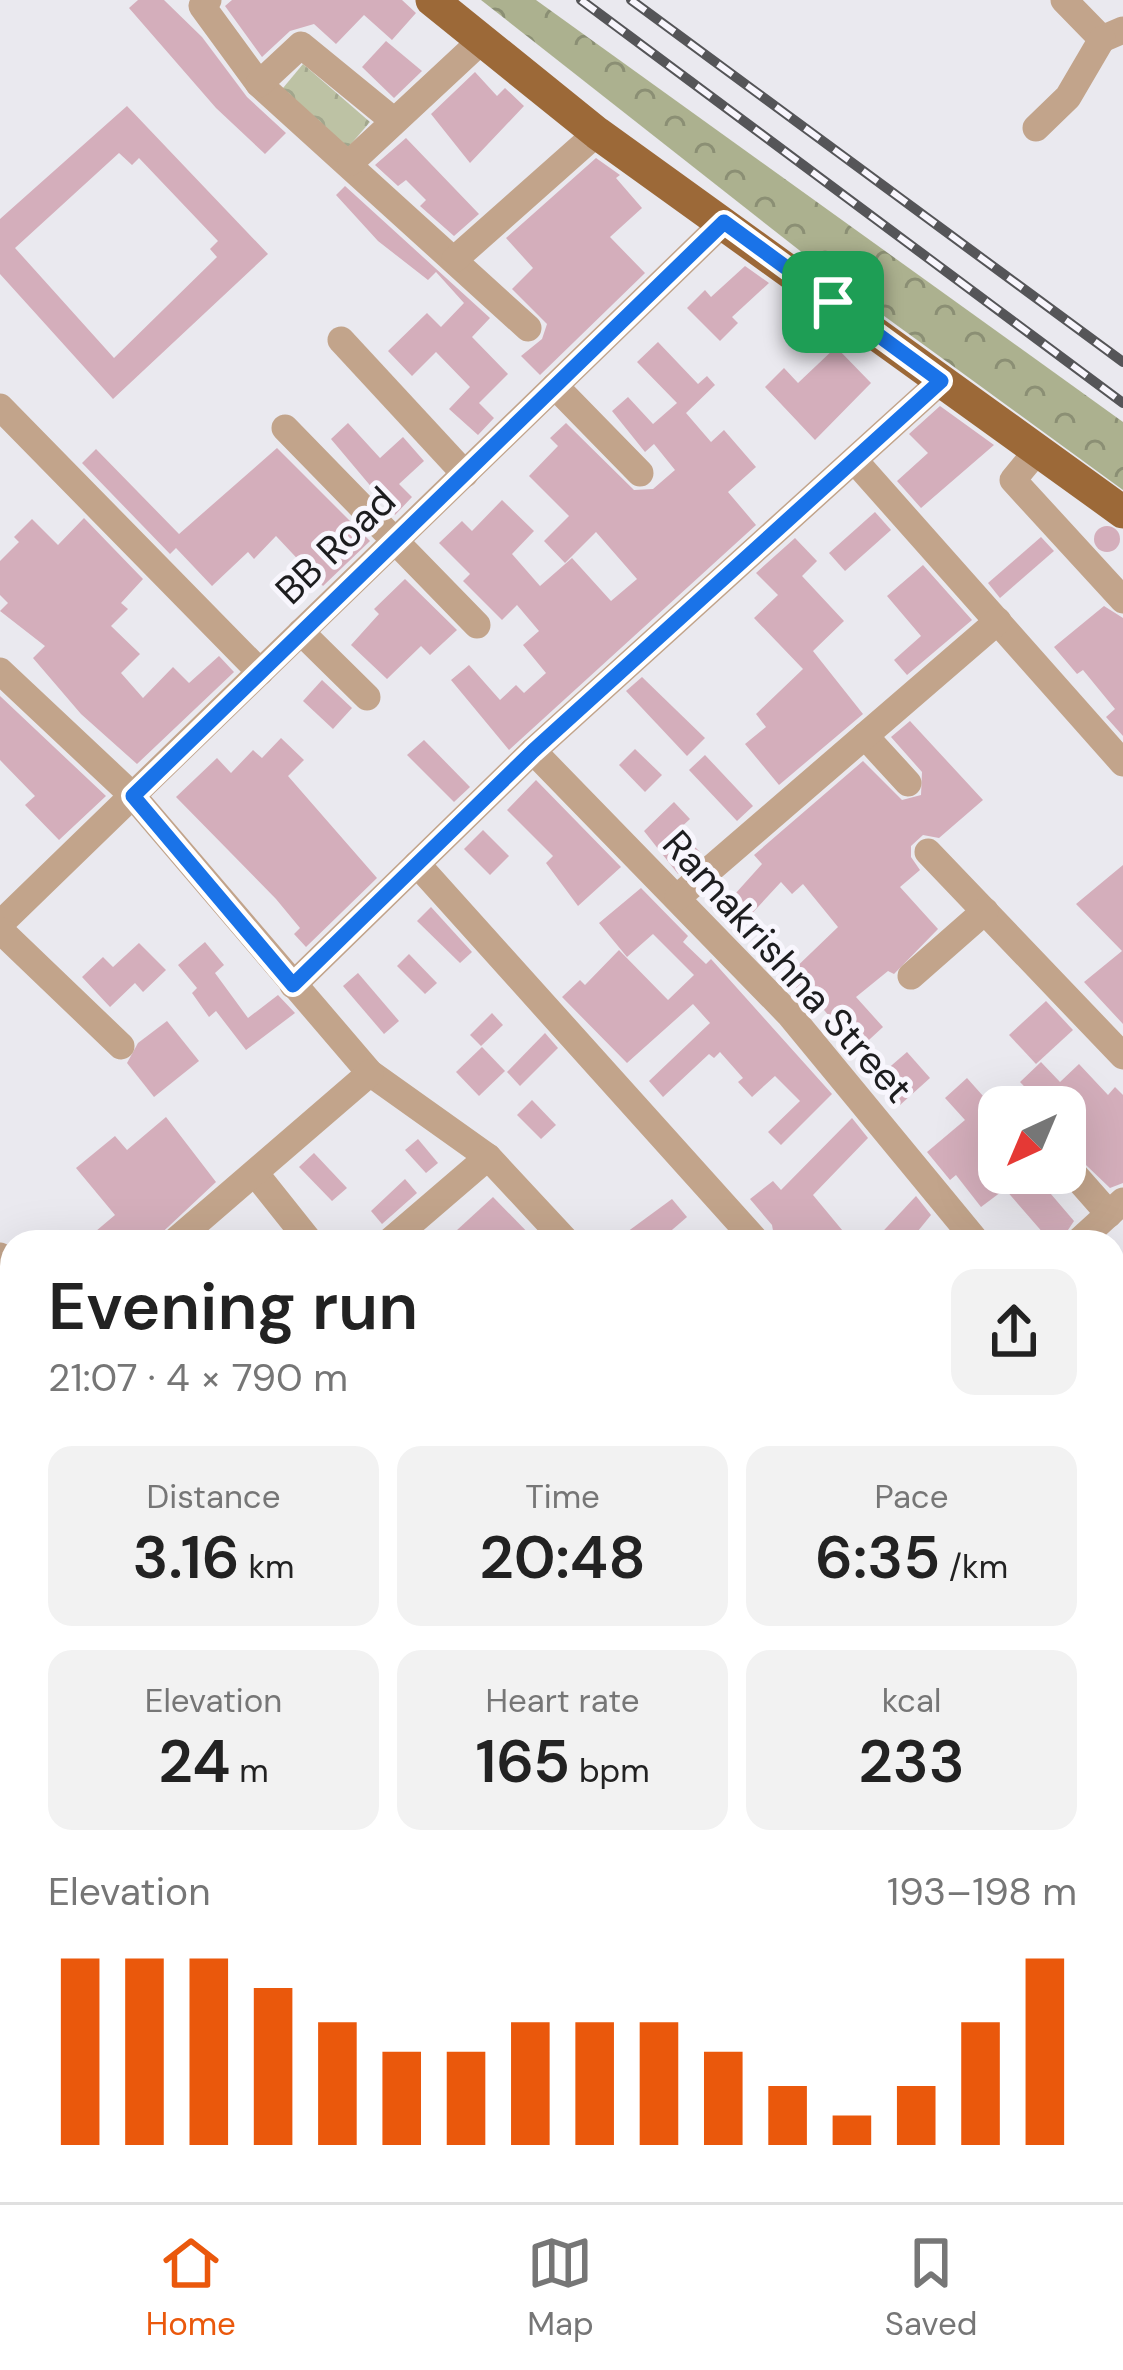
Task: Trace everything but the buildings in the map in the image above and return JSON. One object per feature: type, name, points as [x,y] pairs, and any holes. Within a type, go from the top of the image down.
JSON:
[{"type":"main road","points":[[432,0],[597,133],[1123,512]]},
{"type":"street","points":[[208,0],[202,6],[260,84],[528,328]]},
{"type":"street","points":[[1036,128],[1068,98],[1112,34],[1064,0]]},
{"type":"street","points":[[351,162],[482,40]]},
{"type":"street","points":[[260,84],[301,45],[394,121]]},
{"type":"street","points":[[455,259],[597,133]]},
{"type":"street","name":"BB Road","points":[[0,927],[724,222]]},
{"type":"street","points":[[341,340],[465,474]]},
{"type":"street","points":[[293,985],[533,751],[941,381]]},
{"type":"street","points":[[554,386],[640,473]]},
{"type":"street","points":[[0,407],[260,672]]},
{"type":"street","points":[[285,428],[477,625]]},
{"type":"street","points":[[1037,451],[1013,480],[1123,601]]},
{"type":"street","points":[[855,460],[1123,763]]},
{"type":"street","points":[[678,897],[998,621]]},
{"type":"street","points":[[301,632],[367,697]]},
{"type":"street","points":[[0,671],[133,796],[370,1073],[488,1157],[556,1230]]},
{"type":"street","points":[[865,736],[908,783]]},
{"type":"street","name":"Ramakrishna Street","points":[[533,751],[789,1014],[967,1230]]},
{"type":"street","points":[[928,852],[1123,1057]]},
{"type":"street","points":[[417,865],[746,1230]]},
{"type":"street","points":[[911,976],[985,911]]},
{"type":"street","points":[[0,927],[121,1046]]},
{"type":"street","points":[[187,1230],[370,1073]]},
{"type":"street","points":[[403,1230],[488,1157]]},
{"type":"street","points":[[255,1173],[300,1230]]},
{"type":"street","points":[[1086,1182],[1116,1208],[1091,1230]]},
{"type":"green space","points":[[481,0],[536,0],[1123,422],[1123,490],[869,305]]},
{"type":"green space","points":[[303,64],[370,122],[344,152],[278,94]]},
{"type":"railway","points":[[581,0],[1123,403]]},
{"type":"railway","points":[[631,0],[1123,362]]},
{"type":"route","points":[[724,222],[833,302],[941,381],[533,751],[293,985],[133,796],[724,222]]}]
